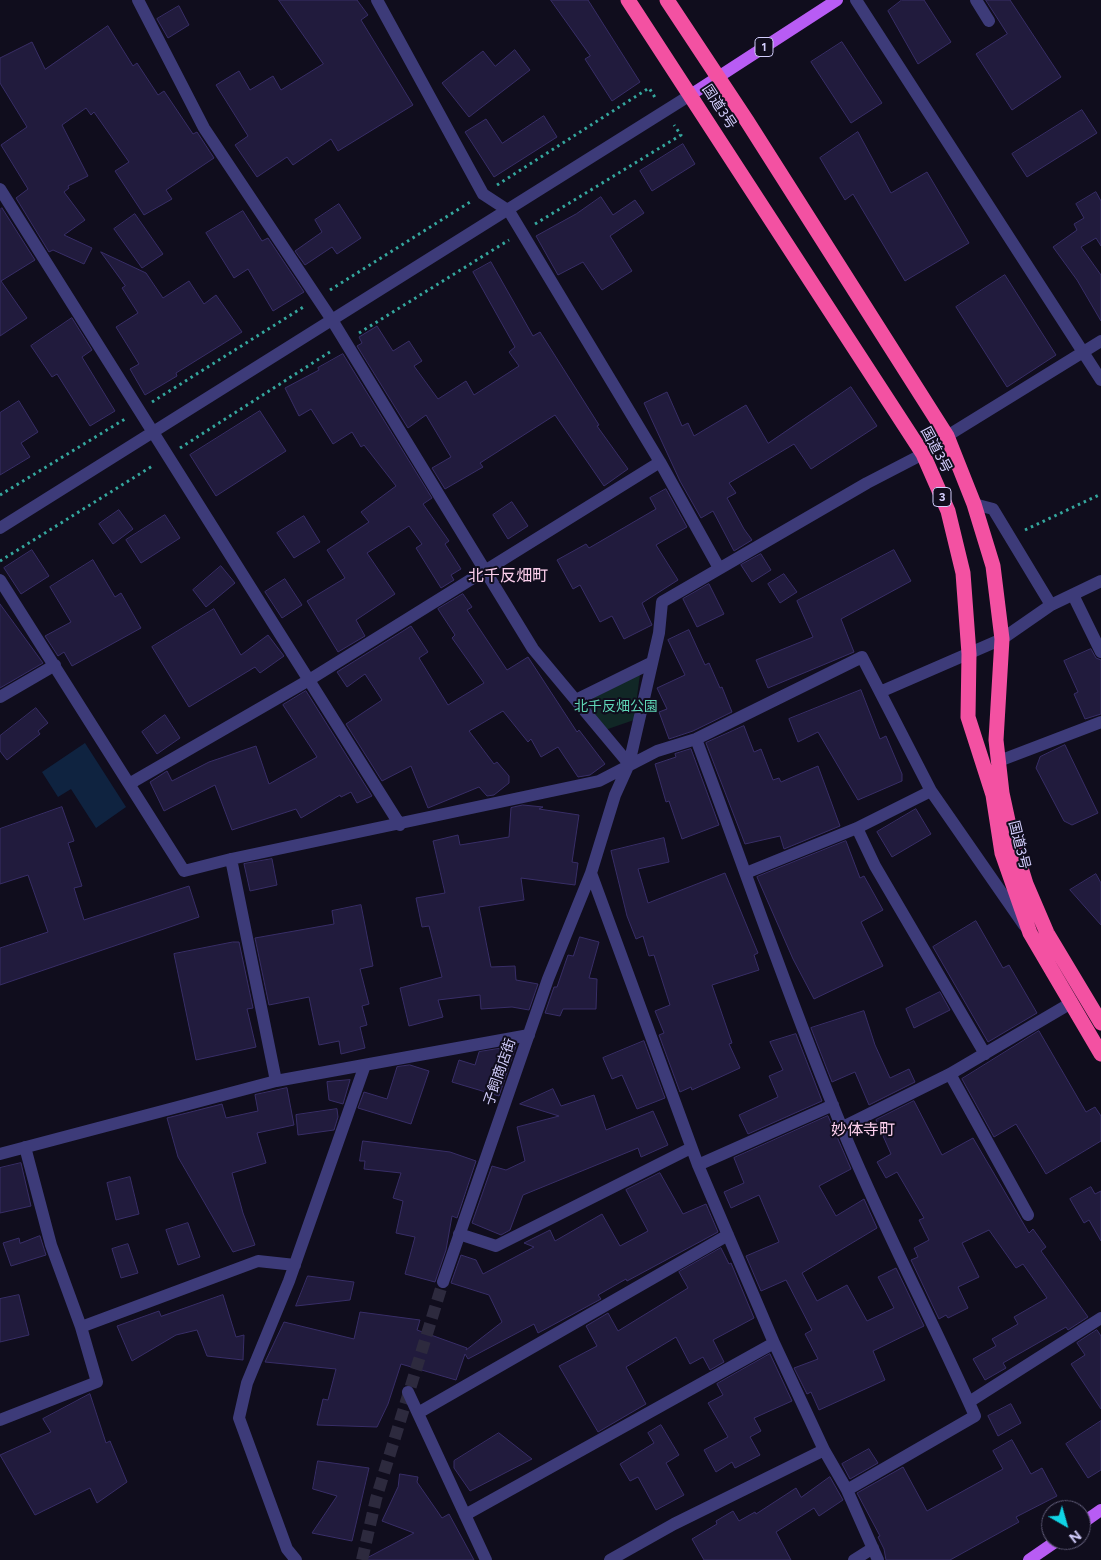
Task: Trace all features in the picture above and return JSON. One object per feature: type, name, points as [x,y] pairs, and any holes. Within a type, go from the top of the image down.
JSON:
[{"type":"highway","name":"国道3号","points":[[628,0],[692,94],[923,454],[948,511],[962,573],[969,654],[968,716],[992,795],[1002,853],[1030,933],[1101,1054]]},
{"type":"highway","name":"国道3号","points":[[667,0],[718,76],[947,436],[974,504],[993,566],[1002,639],[996,740],[1002,793],[1012,839],[1026,884],[1047,934],[1101,1023]]},
{"type":"main road","name":"1","points":[[692,94],[837,0]]},
{"type":"main road","points":[[1029,1560],[1044,1550]]},
{"type":"street","points":[[138,0],[204,128],[332,320],[533,648],[629,764]]},
{"type":"street","points":[[377,0],[482,194],[509,211],[660,462],[719,568]]},
{"type":"street","points":[[856,0],[1101,380]]},
{"type":"street","points":[[976,0],[989,21]]},
{"type":"street","points":[[0,528],[509,211],[692,94]]},
{"type":"street","points":[[0,189],[400,825]]},
{"type":"street","points":[[947,436],[1101,341]]},
{"type":"street","name":"子飼商店街","points":[[443,1282],[529,1035],[590,873],[615,795],[629,764],[659,632],[662,602],[867,483],[923,454]]},
{"type":"street","points":[[129,784],[309,680],[660,462]]},
{"type":"street","points":[[974,504],[993,509],[1052,605]]},
{"type":"street","points":[[0,580],[184,871],[231,859],[599,782],[657,750],[696,739],[862,657],[931,790],[1030,933]]},
{"type":"street","points":[[880,692],[1002,639],[1052,605],[1101,581]]},
{"type":"street","points":[[1073,595],[1101,652]]},
{"type":"street","points":[[576,700],[651,662]]},
{"type":"street","points":[[0,697],[55,665]]},
{"type":"street","points":[[999,761],[1101,722]]},
{"type":"street","points":[[696,739],[789,993],[832,1104],[890,1239],[975,1416],[847,1490]]},
{"type":"street","points":[[746,873],[858,828],[931,790]]},
{"type":"street","points":[[858,828],[875,866],[985,1054]]},
{"type":"street","points":[[231,859],[276,1081]]},
{"type":"street","points":[[590,873],[698,1166],[774,1343],[824,1450],[847,1490],[878,1560]]},
{"type":"street","points":[[842,1128],[950,1074],[1071,1003]]},
{"type":"street","points":[[0,1154],[276,1081],[529,1035]]},
{"type":"street","points":[[296,1560],[287,1548],[239,1418],[247,1383],[295,1265],[365,1065]]},
{"type":"street","points":[[950,1074],[1028,1216]]},
{"type":"street","points":[[698,1166],[832,1104]]},
{"type":"street","points":[[0,1420],[96,1382],[81,1327],[51,1245],[25,1147]]},
{"type":"street","points":[[459,1234],[496,1246],[691,1148]]},
{"type":"street","points":[[418,1413],[728,1235]]},
{"type":"street","points":[[81,1327],[258,1261],[295,1265]]},
{"type":"street","points":[[969,1402],[1101,1318]]},
{"type":"street","points":[[465,1515],[774,1343]]},
{"type":"street","points":[[408,1392],[486,1560]]},
{"type":"street","points":[[610,1560],[674,1524],[824,1450]]},
{"type":"street","points":[[854,1560],[873,1548]]},
{"type":"path","points":[[1010,537],[1101,494]]},
{"type":"green space","name":"北千反畑公園","points":[[640,674],[634,720],[605,730],[583,703]]},
{"type":"water","points":[[85,743],[126,807],[96,828],[71,789],[58,797],[42,772]]},
{"type":"building","points":[[279,0],[357,0],[368,15],[361,20],[413,105],[338,151],[331,139],[293,165],[287,157],[257,177],[235,145],[248,136],[216,85],[239,71],[250,90],[273,76],[281,90],[323,64]]},
{"type":"building","points":[[551,0],[588,0],[640,82],[612,101],[585,59],[590,56]]},
{"type":"building","points":[[902,0],[924,0],[951,42],[918,64],[888,11]]},
{"type":"building","points":[[986,0],[1010,0],[1061,77],[1012,110],[976,54],[1007,34]]},
{"type":"building","points":[[179,6],[189,25],[168,38],[157,19]]},
{"type":"building","points":[[108,26],[133,66],[137,63],[158,95],[164,91],[193,134],[197,132],[214,158],[166,190],[172,199],[144,215],[115,171],[129,162],[94,112],[91,115],[86,108],[62,125],[88,176],[68,186],[69,188],[64,192],[85,220],[64,235],[92,248],[84,264],[53,250],[49,252],[16,198],[28,189],[1,145],[27,127],[0,83],[0,58],[32,42],[45,69]]},
{"type":"building","points":[[842,42],[882,103],[851,123],[811,62]]},
{"type":"building","points":[[515,50],[530,70],[469,117],[442,83],[483,51],[495,66]]},
{"type":"building","points":[[1082,110],[1097,133],[1027,177],[1012,154]]},
{"type":"building","points":[[544,116],[557,137],[494,177],[465,132],[486,119],[502,143]]},
{"type":"building","points":[[858,132],[891,193],[927,172],[969,243],[905,281],[853,194],[845,200],[820,158]]},
{"type":"building","points":[[683,144],[695,164],[652,191],[640,171]]},
{"type":"building","points":[[1096,192],[1101,201],[1101,246],[1096,238],[1081,247],[1101,275],[1101,321],[1077,280],[1053,247],[1077,230],[1074,224],[1084,218],[1076,204]]},
{"type":"building","points":[[601,197],[613,215],[635,200],[644,213],[610,236],[632,271],[602,290],[583,262],[558,275],[536,236],[576,214]]},
{"type":"building","points":[[339,204],[361,238],[337,254],[332,247],[305,265],[295,251],[322,232],[315,220]]},
{"type":"building","points":[[2,208],[35,260],[1,281],[27,318],[0,336],[0,210]]},
{"type":"building","points":[[243,211],[262,241],[268,238],[304,292],[273,311],[248,269],[234,278],[206,233]]},
{"type":"building","points":[[135,214],[163,254],[142,268],[114,229]]},
{"type":"building","points":[[101,252],[146,273],[163,298],[189,281],[204,304],[216,295],[242,332],[176,373],[177,376],[145,395],[130,369],[139,364],[116,327],[138,313],[122,288],[125,286]]},
{"type":"building","points":[[491,262],[533,336],[540,332],[599,425],[597,426],[628,469],[604,486],[555,415],[480,463],[483,467],[445,489],[432,468],[451,457],[426,415],[408,428],[357,346],[362,343],[359,337],[377,326],[393,351],[409,341],[422,361],[414,366],[438,399],[466,381],[474,395],[519,366],[509,352],[515,347],[473,272]]},
{"type":"building","points":[[1005,275],[1056,355],[1007,387],[956,307]]},
{"type":"building","points":[[72,318],[92,350],[82,357],[115,411],[90,426],[57,374],[52,377],[31,346]]},
{"type":"building","points":[[343,354],[432,498],[423,504],[449,541],[445,544],[461,569],[451,575],[454,580],[441,588],[416,548],[422,544],[409,526],[367,553],[395,594],[356,620],[365,636],[338,652],[307,601],[345,578],[327,550],[369,522],[361,512],[396,486],[364,445],[361,447],[352,432],[333,444],[311,409],[299,416],[285,388],[319,370],[318,368]]},
{"type":"building","points":[[851,387],[877,426],[811,469],[794,444],[729,483],[736,493],[727,498],[752,540],[734,551],[713,511],[701,518],[680,481],[644,403],[667,392],[682,426],[688,423],[694,436],[746,405],[768,443]]},
{"type":"building","points":[[19,401],[38,432],[21,443],[30,457],[0,475],[0,413]]},
{"type":"building","points":[[260,411],[286,451],[216,496],[190,455]]},
{"type":"building","points":[[666,489],[687,527],[656,545],[678,580],[642,603],[652,625],[624,639],[612,616],[600,622],[580,585],[573,589],[557,560],[586,544],[589,548],[656,509],[650,498]]},
{"type":"building","points":[[512,502],[528,526],[508,539],[493,515]]},
{"type":"building","points":[[119,510],[133,529],[113,544],[99,524]]},
{"type":"building","points":[[165,515],[180,538],[141,563],[126,540]]},
{"type":"building","points":[[304,516],[320,542],[294,558],[277,533]]},
{"type":"building","points":[[32,550],[49,576],[21,594],[4,568]]},
{"type":"building","points":[[894,550],[911,581],[841,619],[854,652],[768,688],[756,660],[813,637],[797,601]]},
{"type":"building","points":[[761,554],[771,570],[752,582],[741,565]]},
{"type":"building","points":[[93,560],[115,597],[121,593],[141,628],[72,666],[64,652],[58,656],[45,636],[71,622],[50,587]]},
{"type":"building","points":[[221,566],[235,583],[206,607],[193,590]]},
{"type":"building","points":[[784,574],[797,592],[780,603],[768,584]]},
{"type":"building","points":[[285,579],[302,605],[282,618],[265,592]]},
{"type":"building","points":[[709,584],[724,614],[697,627],[683,599]]},
{"type":"building","points":[[463,594],[472,607],[467,610],[507,670],[528,657],[577,732],[579,730],[605,764],[590,775],[578,777],[558,747],[541,757],[531,739],[528,742],[503,711],[469,731],[494,764],[497,762],[509,776],[509,783],[494,795],[487,796],[479,787],[428,808],[411,766],[382,781],[346,724],[382,700],[365,674],[347,687],[337,672],[411,626],[428,652],[419,658],[448,705],[484,683],[452,638],[455,635],[438,609]]},
{"type":"building","points":[[0,604],[43,663],[0,688]]},
{"type":"building","points":[[214,609],[241,655],[268,635],[284,656],[260,673],[255,667],[189,707],[152,647]]},
{"type":"building","points":[[689,630],[705,665],[709,663],[720,688],[722,687],[732,712],[693,731],[669,739],[659,712],[667,709],[657,688],[685,675],[668,640]]},
{"type":"building","points":[[1091,649],[1096,658],[1101,660],[1101,714],[1085,719],[1074,694],[1078,692],[1064,661]]},
{"type":"building","points":[[861,690],[880,739],[886,736],[902,774],[902,781],[858,800],[818,732],[798,742],[789,719]]},
{"type":"building","points":[[306,691],[372,796],[357,803],[351,792],[341,797],[340,795],[301,818],[296,809],[232,830],[215,785],[164,811],[150,782],[167,771],[172,781],[209,762],[256,746],[269,784],[317,757],[283,705]]},
{"type":"building","points":[[36,708],[48,723],[38,731],[40,734],[7,760],[0,751],[0,736]]},
{"type":"building","points":[[165,715],[180,738],[157,754],[142,732]]},
{"type":"building","points":[[744,726],[754,752],[761,749],[773,780],[779,778],[781,782],[818,766],[840,826],[784,849],[780,836],[745,844],[706,743]]},
{"type":"building","points":[[1065,745],[1098,813],[1072,825],[1064,821],[1036,768],[1040,757]]},
{"type":"building","points":[[691,749],[719,825],[682,839],[669,801],[666,802],[655,764],[676,757],[675,754]]},
{"type":"building","points":[[523,805],[543,807],[539,809],[579,815],[572,862],[578,863],[575,885],[521,878],[524,900],[479,907],[491,967],[515,966],[516,980],[538,984],[529,1010],[512,1007],[481,1009],[480,995],[438,1000],[443,1017],[409,1026],[400,988],[442,977],[429,926],[422,927],[416,898],[445,893],[433,841],[458,835],[460,845],[509,837],[511,808]]},
{"type":"building","points":[[62,807],[74,841],[68,843],[82,886],[74,888],[84,920],[189,886],[199,917],[0,985],[0,948],[48,932],[28,875],[0,884],[0,829]]},
{"type":"building","points":[[916,809],[931,834],[892,857],[877,832]]},
{"type":"building","points":[[664,838],[669,862],[638,869],[648,903],[725,873],[758,953],[754,955],[759,970],[712,985],[732,1043],[729,1044],[740,1068],[692,1090],[691,1087],[680,1092],[659,1035],[664,1033],[655,1011],[670,1005],[654,955],[649,956],[643,936],[636,939],[627,916],[611,851]]},
{"type":"building","points":[[846,841],[860,878],[864,876],[883,910],[861,922],[883,966],[814,999],[793,959],[757,877]]},
{"type":"building","points":[[272,859],[277,885],[250,891],[244,864]]},
{"type":"building","points":[[1096,874],[1101,883],[1101,925],[1070,890]]},
{"type":"building","points":[[361,905],[373,966],[360,969],[369,1004],[362,1006],[367,1025],[360,1027],[365,1048],[341,1054],[339,1041],[319,1045],[309,997],[269,1005],[255,938],[334,924],[332,911]]},
{"type":"building","points":[[976,921],[1003,968],[1009,965],[1037,1013],[988,1042],[933,947]]},
{"type":"building","points":[[580,937],[599,942],[589,978],[597,979],[596,1009],[563,1009],[560,1016],[545,1013],[554,987],[557,987],[568,955],[573,956]]},
{"type":"building","points":[[239,942],[253,1008],[247,1009],[256,1047],[196,1060],[174,954]]},
{"type":"building","points":[[940,992],[950,1010],[914,1028],[906,1009]]},
{"type":"building","points":[[864,1011],[875,1045],[890,1078],[909,1069],[915,1082],[869,1105],[855,1072],[832,1082],[811,1028]]},
{"type":"building","points":[[1039,1031],[1086,1112],[1095,1107],[1101,1116],[1101,1141],[1046,1174],[1016,1124],[994,1137],[962,1079]]},
{"type":"building","points":[[796,1034],[822,1101],[748,1134],[739,1115],[778,1097],[769,1076],[783,1070],[770,1042]]},
{"type":"building","points":[[644,1041],[665,1098],[637,1109],[622,1075],[612,1079],[603,1058]]},
{"type":"building","points":[[516,1046],[499,1096],[452,1082],[459,1060],[475,1065],[479,1052]]},
{"type":"building","points":[[410,1065],[429,1071],[411,1124],[358,1108],[364,1092],[387,1099],[397,1067]]},
{"type":"building","points":[[350,1080],[343,1104],[329,1100],[327,1082]]},
{"type":"building","points":[[287,1088],[294,1125],[257,1133],[266,1163],[232,1173],[243,1213],[255,1245],[233,1252],[178,1157],[167,1118],[222,1104],[226,1118],[258,1111],[255,1095]]},
{"type":"building","points":[[553,1089],[561,1106],[594,1095],[606,1130],[653,1111],[668,1145],[641,1157],[638,1148],[523,1195],[510,1230],[501,1235],[472,1223],[492,1166],[506,1170],[525,1161],[517,1127],[559,1116],[520,1104]]},
{"type":"building","points":[[914,1101],[942,1155],[973,1138],[1029,1233],[1033,1229],[1046,1247],[1041,1251],[1088,1317],[1068,1330],[1066,1327],[1003,1363],[1006,1368],[985,1380],[973,1359],[996,1346],[992,1339],[1018,1324],[1014,1317],[1047,1298],[1023,1264],[1016,1268],[989,1230],[962,1243],[979,1277],[958,1287],[968,1308],[948,1318],[946,1315],[939,1319],[911,1260],[918,1257],[914,1248],[929,1240],[919,1220],[924,1218],[897,1172],[886,1178],[877,1162],[891,1154],[876,1120]]},
{"type":"building","points":[[337,1109],[338,1117],[334,1130],[298,1135],[296,1115]]},
{"type":"building","points":[[828,1116],[851,1169],[819,1186],[836,1216],[864,1199],[877,1228],[802,1273],[817,1301],[847,1285],[867,1321],[894,1308],[878,1277],[896,1268],[924,1326],[873,1351],[885,1380],[819,1410],[811,1392],[807,1394],[794,1368],[818,1359],[805,1334],[812,1330],[786,1280],[761,1291],[746,1256],[779,1242],[759,1195],[731,1208],[724,1192],[744,1183],[734,1158]]},
{"type":"building","points":[[363,1141],[450,1152],[476,1161],[457,1218],[452,1216],[446,1250],[435,1282],[405,1274],[415,1237],[396,1233],[403,1201],[393,1198],[401,1173],[364,1169],[365,1161],[360,1161]]},
{"type":"building","points":[[21,1163],[31,1206],[0,1213],[0,1168]]},
{"type":"building","points":[[660,1173],[683,1214],[706,1204],[718,1232],[627,1281],[626,1279],[598,1295],[601,1299],[538,1333],[534,1324],[468,1359],[465,1354],[456,1380],[401,1364],[388,1404],[377,1427],[317,1425],[323,1399],[328,1400],[336,1369],[265,1362],[284,1322],[354,1339],[360,1312],[420,1320],[417,1330],[467,1348],[466,1350],[502,1322],[489,1295],[451,1283],[461,1255],[476,1260],[483,1274],[534,1247],[524,1243],[550,1230],[555,1241],[602,1214],[620,1246],[648,1231],[626,1190]]},
{"type":"building","points":[[130,1177],[139,1214],[116,1220],[107,1183]]},
{"type":"building","points":[[1091,1187],[1095,1194],[1101,1191],[1101,1241],[1089,1220],[1084,1223],[1070,1199]]},
{"type":"building","points":[[188,1223],[200,1257],[178,1265],[166,1230]]},
{"type":"building","points":[[40,1236],[46,1255],[11,1266],[3,1243],[19,1238],[20,1243]]},
{"type":"building","points":[[128,1244],[138,1273],[121,1278],[112,1249]]},
{"type":"building","points":[[721,1248],[729,1264],[731,1263],[754,1318],[713,1340],[724,1362],[710,1370],[703,1357],[690,1364],[676,1337],[626,1367],[646,1404],[598,1432],[559,1366],[597,1346],[586,1326],[608,1313],[618,1331],[688,1288],[679,1272]]},
{"type":"building","points":[[308,1276],[354,1282],[350,1300],[296,1306]]},
{"type":"building","points":[[19,1295],[29,1335],[0,1342],[0,1299]]},
{"type":"building","points":[[223,1295],[236,1337],[244,1335],[243,1360],[207,1356],[197,1330],[176,1335],[132,1361],[117,1326],[159,1311],[161,1316]]},
{"type":"building","points":[[1097,1330],[1101,1336],[1101,1409],[1071,1364],[1085,1355],[1077,1343]]},
{"type":"building","points":[[770,1354],[792,1401],[754,1418],[761,1431],[750,1437],[760,1455],[735,1468],[732,1462],[716,1472],[704,1450],[728,1437],[708,1403],[723,1395],[717,1384]]},
{"type":"building","points":[[90,1394],[106,1443],[110,1441],[127,1482],[97,1503],[90,1488],[35,1515],[0,1455],[51,1432],[43,1419]]},
{"type":"building","points":[[1011,1404],[1021,1423],[998,1436],[988,1416]]},
{"type":"building","points":[[1101,1421],[1101,1470],[1088,1478],[1066,1444]]},
{"type":"building","points":[[661,1425],[679,1455],[666,1463],[684,1495],[656,1510],[638,1477],[630,1481],[620,1464],[654,1443],[648,1433]]},
{"type":"building","points":[[499,1433],[532,1459],[470,1491],[454,1468],[454,1461]]},
{"type":"building","points":[[1012,1440],[1031,1474],[1042,1468],[1057,1496],[1049,1500],[1041,1500],[1041,1504],[1016,1517],[1019,1522],[950,1560],[886,1560],[884,1549],[878,1537],[880,1536],[857,1493],[903,1467],[927,1511],[1003,1469],[993,1451]]},
{"type":"building","points":[[869,1449],[878,1463],[850,1479],[842,1464]]},
{"type":"building","points":[[318,1461],[369,1468],[352,1541],[312,1533],[337,1496],[313,1489]]},
{"type":"building","points":[[400,1474],[418,1477],[417,1482],[442,1518],[449,1514],[474,1560],[363,1560],[414,1533],[382,1521],[398,1487]]},
{"type":"building","points":[[830,1477],[843,1500],[819,1516],[814,1508],[776,1532],[791,1560],[704,1560],[692,1539],[717,1524],[716,1521],[733,1511],[739,1521],[755,1512],[756,1514],[796,1488],[801,1497]]},
{"type":"tunnel","points":[[362,1560],[376,1499],[443,1282]]},
{"type":"district","name":"北千反畑町","points":[[508,576]]},
{"type":"district","name":"妙体寺町","points":[[863,1130]]}]
